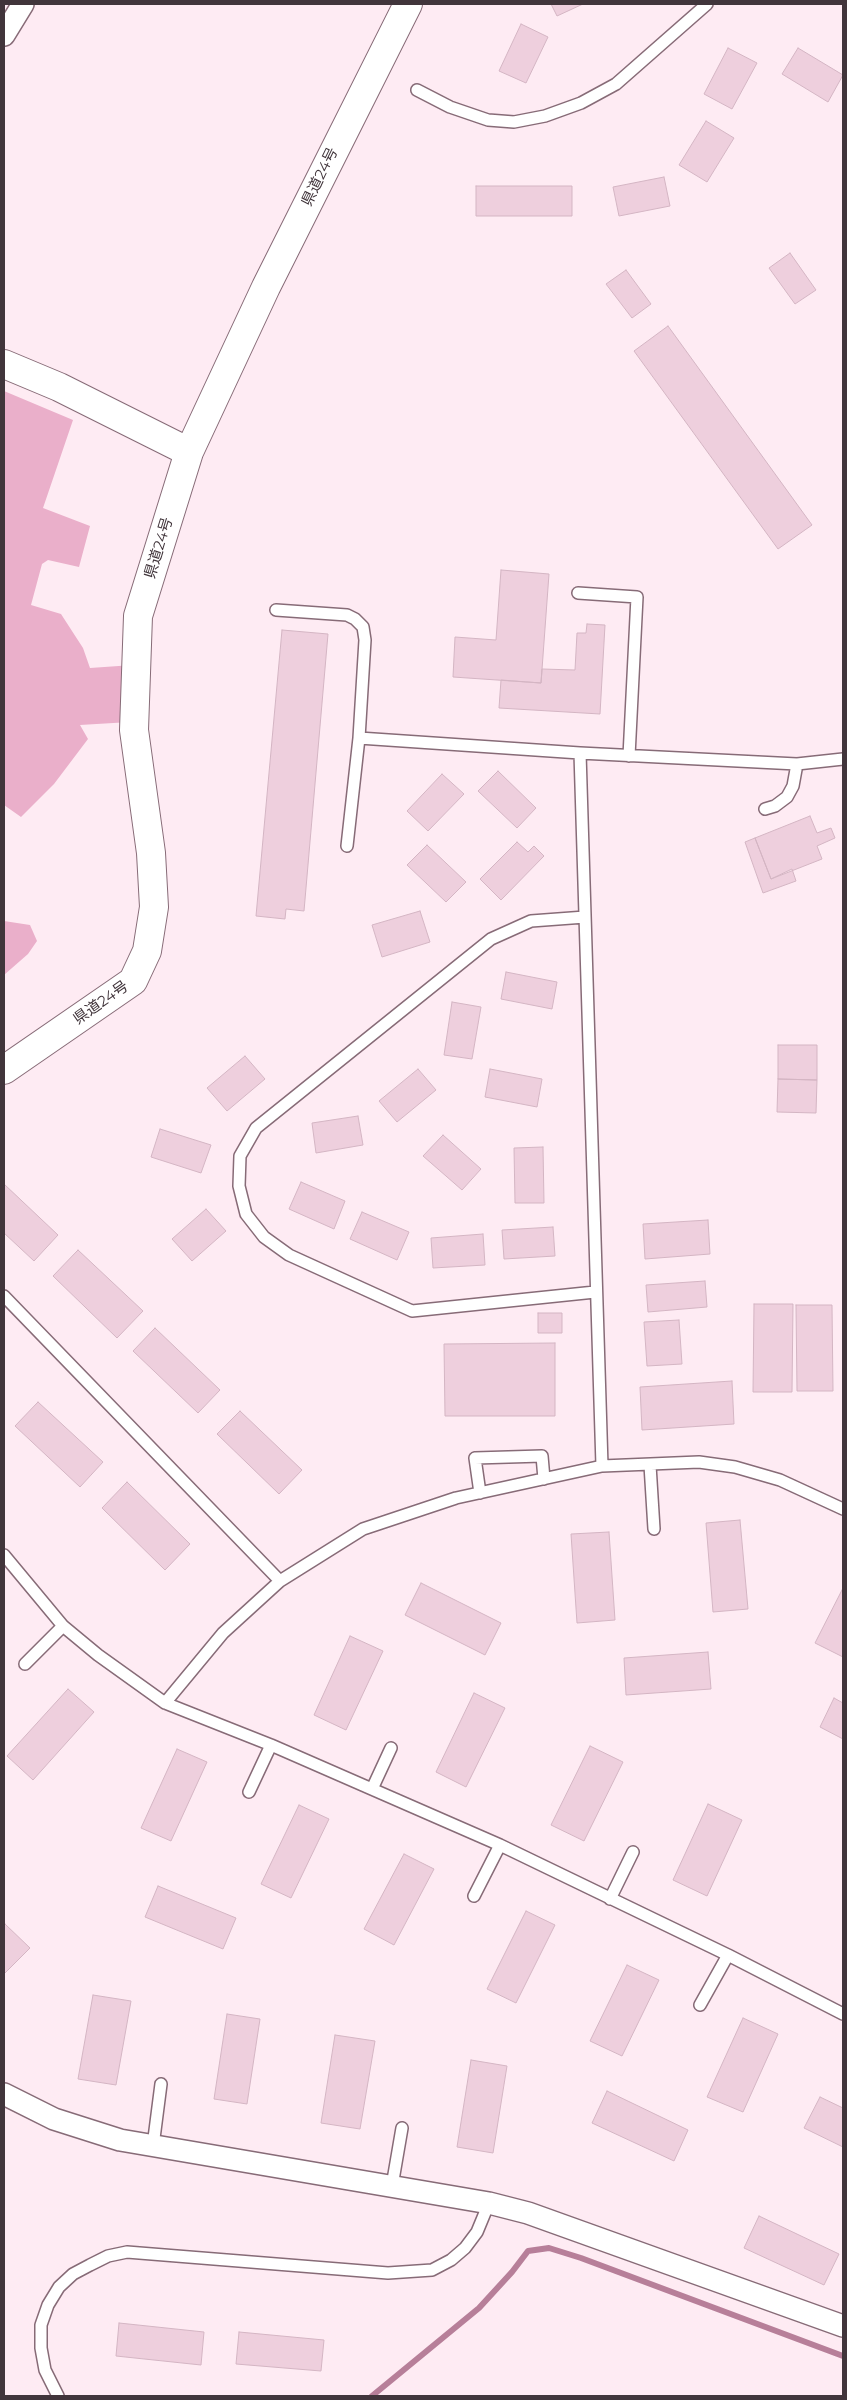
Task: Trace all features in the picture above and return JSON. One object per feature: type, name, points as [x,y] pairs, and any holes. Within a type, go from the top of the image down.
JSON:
[{"type":"main road","name":"県道24号","points":[[4,1070],[133,981],[148,951],[154,907],[151,853],[134,730],[138,616],[189,452],[270,278],[408,4]]},
{"type":"main road","points":[[4,364],[59,387],[189,452]]},
{"type":"street","points":[[4,35],[23,4]]},
{"type":"street","points":[[4,2094],[54,2119],[120,2140],[489,2203],[528,2213],[843,2326]]},
{"type":"lane","points":[[417,90],[450,106],[488,120],[514,122],[545,116],[581,103],[616,84],[707,4]]},
{"type":"lane","points":[[578,593],[637,597],[629,756]]},
{"type":"lane","points":[[276,610],[347,615],[355,619],[363,627],[365,640],[359,738],[347,846]]},
{"type":"lane","points":[[359,738],[629,756],[797,764],[843,759]]},
{"type":"lane","points":[[580,753],[595,1292],[602,1466]]},
{"type":"lane","points":[[765,809],[775,806],[787,797],[793,786],[797,764]]},
{"type":"lane","points":[[585,917],[531,922],[491,938],[256,1128],[240,1156],[239,1186],[246,1214],[264,1237],[289,1255],[412,1311],[595,1292]]},
{"type":"lane","points":[[4,1296],[280,1581]]},
{"type":"lane","points":[[480,1493],[475,1458],[542,1456],[544,1479]]},
{"type":"lane","points":[[165,1702],[223,1633],[280,1581],[363,1529],[456,1498],[602,1466],[699,1462],[735,1467],[780,1480],[843,1509]]},
{"type":"lane","points":[[650,1464],[654,1529]]},
{"type":"lane","points":[[4,1555],[63,1626],[98,1655],[165,1702],[271,1745],[500,1845],[728,1955],[843,2014]]},
{"type":"lane","points":[[25,1664],[63,1626]]},
{"type":"lane","points":[[249,1792],[271,1745]]},
{"type":"lane","points":[[372,1789],[391,1748]]},
{"type":"lane","points":[[474,1896],[500,1845]]},
{"type":"lane","points":[[610,1899],[633,1852]]},
{"type":"lane","points":[[700,2005],[728,1955]]},
{"type":"lane","points":[[153,2146],[161,2084]]},
{"type":"lane","points":[[392,2186],[402,2128]]},
{"type":"lane","points":[[58,2396],[45,2370],[41,2348],[41,2325],[48,2305],[59,2287],[73,2274],[108,2256],[127,2252],[388,2272],[432,2270],[451,2260],[465,2248],[477,2232],[489,2203]]},
{"type":"shaded area","points":[[4,391],[73,420],[43,508],[90,526],[79,567],[48,560],[42,564],[31,605],[61,614],[83,648],[90,668],[133,665],[130,722],[80,725],[88,739],[54,784],[21,817],[4,805]]},
{"type":"shaded area","points":[[4,921],[30,925],[37,941],[28,954],[4,975]]},
{"type":"building","points":[[551,4],[583,4],[557,16]]},
{"type":"building","points":[[521,24],[548,37],[526,83],[499,71]]},
{"type":"building","points":[[728,48],[757,63],[732,109],[704,94]]},
{"type":"building","points":[[798,48],[843,75],[828,102],[782,74]]},
{"type":"building","points":[[706,121],[734,138],[707,182],[679,165]]},
{"type":"building","points":[[664,177],[670,206],[619,216],[613,187]]},
{"type":"building","points":[[476,186],[572,186],[572,216],[476,216]]},
{"type":"building","points":[[790,253],[816,290],[795,304],[769,268]]},
{"type":"building","points":[[626,270],[651,304],[632,318],[606,284]]},
{"type":"building","points":[[668,326],[812,525],[778,549],[634,351]]},
{"type":"building","points":[[501,570],[549,574],[541,683],[453,677],[455,637],[496,640]]},
{"type":"building","points":[[587,624],[605,625],[600,714],[499,708],[501,680],[541,683],[542,669],[575,670],[577,633],[586,633]]},
{"type":"building","points":[[282,630],[328,634],[304,911],[286,909],[285,919],[256,916]]},
{"type":"building","points":[[498,771],[536,808],[517,828],[478,791]]},
{"type":"building","points":[[442,774],[464,794],[428,831],[407,811]]},
{"type":"building","points":[[810,816],[817,833],[831,828],[835,838],[817,846],[822,859],[771,879],[755,838]]},
{"type":"building","points":[[755,838],[771,879],[792,869],[796,881],[763,893],[745,842]]},
{"type":"building","points":[[517,842],[528,852],[534,846],[544,856],[501,900],[480,879]]},
{"type":"building","points":[[427,845],[466,882],[446,902],[407,865]]},
{"type":"building","points":[[420,911],[430,942],[382,957],[372,925]]},
{"type":"building","points":[[506,972],[557,982],[552,1009],[501,999]]},
{"type":"building","points":[[452,1002],[481,1007],[472,1059],[444,1055]]},
{"type":"building","points":[[778,1045],[817,1045],[817,1080],[778,1079]]},
{"type":"building","points":[[245,1056],[265,1079],[227,1111],[207,1088]]},
{"type":"building","points":[[418,1069],[436,1090],[397,1122],[379,1101]]},
{"type":"building","points":[[490,1069],[542,1079],[537,1107],[485,1097]]},
{"type":"building","points":[[778,1079],[817,1080],[816,1113],[777,1112]]},
{"type":"building","points":[[358,1116],[363,1145],[316,1153],[312,1123]]},
{"type":"building","points":[[160,1129],[211,1145],[201,1173],[151,1157]]},
{"type":"building","points":[[443,1135],[481,1169],[462,1190],[423,1156]]},
{"type":"building","points":[[543,1147],[544,1203],[515,1203],[514,1148]]},
{"type":"building","points":[[301,1182],[345,1201],[334,1229],[289,1209]]},
{"type":"building","points":[[4,1184],[58,1235],[34,1261],[4,1233]]},
{"type":"building","points":[[206,1209],[226,1231],[192,1261],[172,1239]]},
{"type":"building","points":[[362,1212],[409,1232],[397,1260],[350,1239]]},
{"type":"building","points":[[708,1220],[710,1254],[645,1259],[643,1224]]},
{"type":"building","points":[[553,1227],[555,1256],[504,1259],[502,1230]]},
{"type":"building","points":[[483,1234],[485,1265],[433,1268],[431,1238]]},
{"type":"building","points":[[78,1250],[143,1311],[117,1338],[53,1276]]},
{"type":"building","points":[[705,1281],[707,1307],[648,1312],[646,1285]]},
{"type":"building","points":[[754,1304],[793,1304],[792,1392],[753,1392]]},
{"type":"building","points":[[796,1305],[832,1305],[833,1391],[797,1391]]},
{"type":"building","points":[[538,1313],[562,1313],[562,1333],[538,1333]]},
{"type":"building","points":[[679,1320],[682,1364],[647,1366],[644,1322]]},
{"type":"building","points":[[155,1328],[220,1390],[198,1413],[133,1351]]},
{"type":"building","points":[[555,1343],[555,1416],[445,1416],[444,1344]]},
{"type":"building","points":[[732,1381],[734,1424],[642,1430],[640,1387]]},
{"type":"building","points":[[38,1402],[103,1462],[80,1487],[15,1426]]},
{"type":"building","points":[[240,1411],[302,1470],[279,1494],[217,1434]]},
{"type":"building","points":[[127,1482],[190,1544],[165,1570],[102,1508]]},
{"type":"building","points":[[740,1520],[748,1609],[713,1612],[706,1523]]},
{"type":"building","points":[[609,1532],[615,1620],[577,1623],[571,1534]]},
{"type":"building","points":[[421,1583],[501,1623],[485,1655],[405,1615]]},
{"type":"building","points":[[843,1588],[843,1657],[815,1643]]},
{"type":"building","points":[[350,1636],[383,1651],[346,1730],[314,1715]]},
{"type":"building","points":[[708,1652],[711,1689],[626,1695],[624,1658]]},
{"type":"building","points":[[68,1689],[94,1712],[33,1780],[7,1756]]},
{"type":"building","points":[[474,1693],[505,1708],[466,1787],[436,1772]]},
{"type":"building","points":[[834,1698],[843,1703],[843,1739],[820,1727]]},
{"type":"building","points":[[590,1746],[623,1762],[584,1841],[551,1825]]},
{"type":"building","points":[[177,1749],[207,1762],[171,1841],[141,1828]]},
{"type":"building","points":[[708,1804],[742,1820],[707,1896],[673,1880]]},
{"type":"building","points":[[299,1805],[329,1819],[291,1898],[261,1884]]},
{"type":"building","points":[[404,1854],[434,1869],[394,1945],[364,1929]]},
{"type":"building","points":[[158,1886],[236,1918],[223,1949],[145,1917]]},
{"type":"building","points":[[526,1911],[555,1925],[516,2003],[487,1989]]},
{"type":"building","points":[[4,1925],[30,1948],[4,1974]]},
{"type":"building","points":[[627,1965],[659,1980],[622,2056],[590,2041]]},
{"type":"building","points":[[93,1995],[131,2001],[116,2085],[78,2079]]},
{"type":"building","points":[[227,2014],[260,2019],[247,2104],[214,2099]]},
{"type":"building","points":[[743,2018],[778,2034],[743,2112],[707,2097]]},
{"type":"building","points":[[335,2035],[375,2041],[360,2129],[321,2123]]},
{"type":"building","points":[[471,2060],[507,2066],[493,2153],[457,2147]]},
{"type":"building","points":[[607,2091],[688,2130],[674,2161],[592,2123]]},
{"type":"building","points":[[820,2097],[843,2108],[843,2147],[804,2128]]},
{"type":"building","points":[[759,2216],[839,2254],[824,2285],[744,2248]]},
{"type":"building","points":[[119,2323],[204,2332],[201,2365],[116,2356]]},
{"type":"building","points":[[239,2332],[324,2340],[321,2371],[236,2364]]},
{"type":"waterway","points":[[372,2396],[479,2308],[512,2272],[528,2251],[549,2248],[581,2258],[843,2356]]}]
